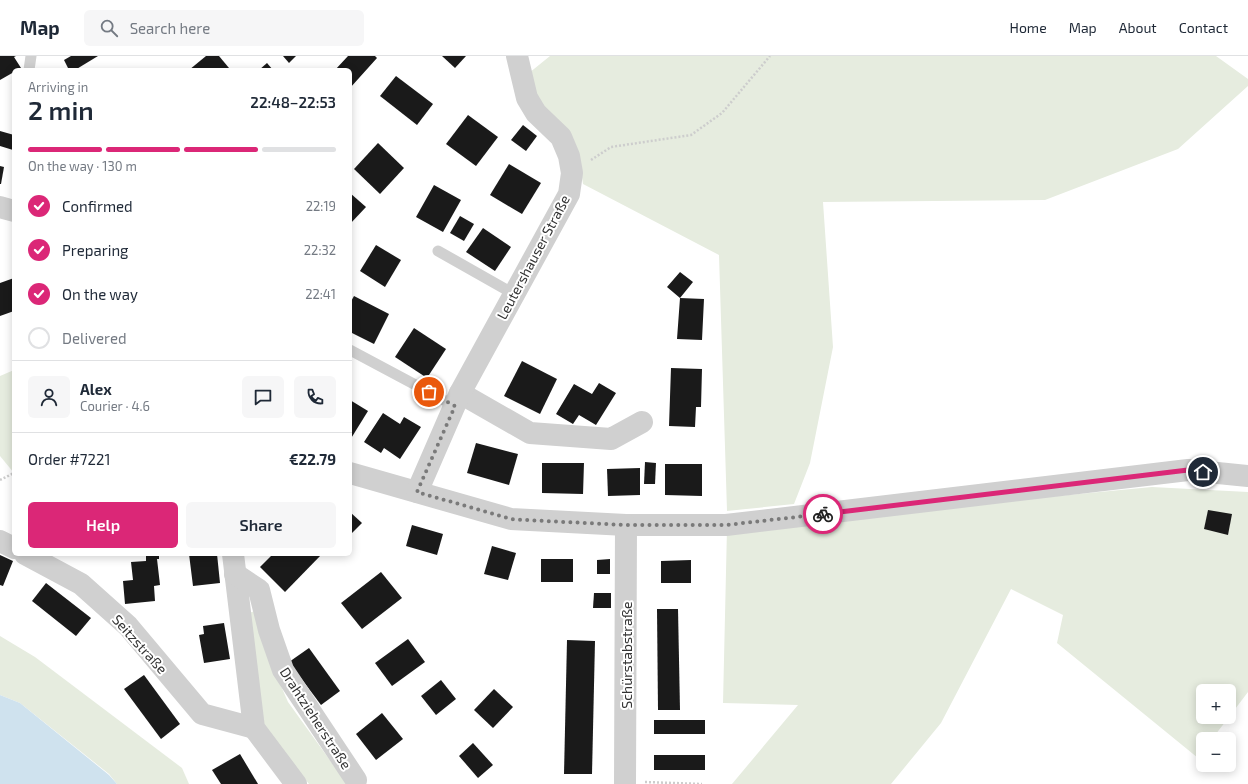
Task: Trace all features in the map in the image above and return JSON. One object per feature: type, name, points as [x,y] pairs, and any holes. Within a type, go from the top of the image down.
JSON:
[{"type":"street","name":"Leutershauser Straße","points":[[417,492],[458,399],[569,194],[572,173],[569,156],[561,137],[536,113],[527,98],[517,56]]},
{"type":"street","points":[[0,207],[12,210]]},
{"type":"street","points":[[458,399],[530,433],[611,439],[642,422]]},
{"type":"street","points":[[352,474],[511,519],[626,525],[726,525],[1188,470],[1248,476]]},
{"type":"street","name":"Schürstabstraße","points":[[625,783],[626,525]]},
{"type":"street","points":[[0,541],[12,547]]},
{"type":"street","name":"Seitzstraße","points":[[29,556],[81,584],[128,626],[202,714],[254,728]]},
{"type":"street","name":"Drahtzieherstraße","points":[[234,564],[254,728],[296,784]]},
{"type":"street","name":"Drahtzieherstraße","points":[[234,564],[259,590],[269,630],[283,670],[356,780]]},
{"type":"lane","points":[[29,68],[31,56]]},
{"type":"lane","points":[[438,251],[514,294]]},
{"type":"lane","points":[[352,351],[458,399]]},
{"type":"path","points":[[572,173],[611,147],[690,135],[722,113],[770,56]]},
{"type":"path","points":[[0,480],[12,474]]},
{"type":"path","points":[[625,783],[702,784]]},
{"type":"shaded area","points":[[550,56],[1216,56],[1248,79],[1248,86],[1178,149],[1045,200],[823,202],[833,347],[810,463],[794,504],[727,511],[719,255],[583,184],[579,157],[534,101],[529,73]]},
{"type":"shaded area","points":[[12,371],[12,471],[0,456],[0,376]]},
{"type":"shaded area","points":[[1152,487],[1248,492],[1248,692],[1236,708],[1236,684],[1196,684],[1196,724],[1224,724],[1217,732],[1196,732],[1196,756],[1057,643],[1063,615],[1011,589],[941,723],[891,784],[732,784],[798,705],[723,703],[727,528]]},
{"type":"shaded area","points":[[255,611],[267,654],[288,702],[347,784],[309,784],[262,724],[245,614]]},
{"type":"shaded area","points":[[0,636],[35,657],[182,768],[189,784],[117,784],[109,774],[20,703],[0,695]]},
{"type":"water","points":[[0,695],[20,703],[109,775],[117,784],[0,784]]},
{"type":"building","points":[[0,56],[16,56],[14,57],[21,68],[12,68],[12,73],[0,80]]},
{"type":"building","points":[[71,56],[98,56],[78,68],[68,68],[64,60]]},
{"type":"building","points":[[206,56],[219,56],[229,68],[191,68]]},
{"type":"building","points":[[283,56],[296,56],[289,63]]},
{"type":"building","points":[[348,56],[375,56],[377,58],[352,86],[352,68],[337,68]]},
{"type":"building","points":[[442,56],[466,56],[455,68]]},
{"type":"building","points":[[267,63],[271,68],[261,68]]},
{"type":"building","points":[[396,76],[433,104],[417,125],[380,96]]},
{"type":"building","points":[[468,115],[498,137],[476,166],[446,144]]},
{"type":"building","points":[[523,125],[537,136],[526,151],[511,140]]},
{"type":"building","points":[[0,131],[12,134],[12,150],[0,146]]},
{"type":"building","points":[[378,143],[404,168],[380,194],[354,169]]},
{"type":"building","points":[[509,164],[541,183],[522,214],[490,195]]},
{"type":"building","points":[[0,166],[4,167],[1,184],[0,184]]},
{"type":"building","points":[[434,185],[461,200],[443,232],[416,217]]},
{"type":"building","points":[[352,195],[366,207],[352,222]]},
{"type":"building","points":[[460,216],[474,224],[464,241],[450,233]]},
{"type":"building","points":[[483,228],[511,247],[495,271],[466,252]]},
{"type":"building","points":[[376,245],[401,260],[385,287],[360,271]]},
{"type":"building","points":[[680,272],[693,282],[680,298],[667,287]]},
{"type":"building","points":[[12,279],[12,312],[0,316],[0,283]]},
{"type":"building","points":[[354,296],[389,314],[374,344],[352,333],[352,300]]},
{"type":"building","points":[[680,298],[704,299],[702,340],[677,339]]},
{"type":"building","points":[[414,328],[446,349],[427,378],[395,357]]},
{"type":"building","points":[[522,361],[557,379],[540,414],[504,396]]},
{"type":"building","points":[[671,368],[702,369],[701,407],[696,407],[695,427],[669,426]]},
{"type":"building","points":[[599,383],[616,393],[596,425],[579,415],[573,424],[556,414],[574,384],[592,394]]},
{"type":"building","points":[[352,401],[368,411],[352,437]]},
{"type":"building","points":[[383,413],[400,424],[404,417],[421,427],[400,459],[384,448],[381,453],[364,442]]},
{"type":"building","points":[[476,443],[518,454],[509,485],[467,473]]},
{"type":"building","points":[[645,462],[656,463],[655,484],[644,484]]},
{"type":"building","points":[[542,463],[584,463],[583,494],[542,493]]},
{"type":"building","points":[[665,464],[702,464],[702,496],[665,495]]},
{"type":"building","points":[[640,468],[640,495],[608,496],[607,469]]},
{"type":"building","points":[[1208,510],[1232,514],[1228,535],[1204,529]]},
{"type":"building","points":[[352,514],[362,523],[352,533]]},
{"type":"building","points":[[412,525],[443,534],[437,555],[406,546]]},
{"type":"building","points":[[492,546],[516,553],[508,580],[484,574]]},
{"type":"building","points":[[0,555],[13,561],[3,586],[0,585]]},
{"type":"building","points":[[146,556],[159,556],[159,559],[157,559],[160,585],[154,586],[155,601],[125,604],[123,581],[133,580],[131,562],[146,561]]},
{"type":"building","points":[[189,556],[217,556],[220,583],[193,586]]},
{"type":"building","points":[[271,556],[320,556],[285,592],[260,567]]},
{"type":"building","points":[[541,559],[573,559],[573,582],[541,582]]},
{"type":"building","points":[[610,559],[610,574],[597,574],[597,560]]},
{"type":"building","points":[[691,560],[691,583],[661,583],[661,561]]},
{"type":"building","points":[[381,572],[402,598],[362,629],[341,603]]},
{"type":"building","points":[[46,583],[91,618],[76,636],[32,601]]},
{"type":"building","points":[[594,593],[611,593],[611,608],[593,608]]},
{"type":"building","points":[[657,609],[678,609],[680,710],[658,710]]},
{"type":"building","points":[[224,623],[230,659],[204,663],[199,635],[204,634],[203,626]]},
{"type":"building","points":[[408,639],[425,662],[392,686],[375,663]]},
{"type":"building","points":[[567,640],[595,641],[592,774],[564,774]]},
{"type":"building","points":[[309,648],[340,691],[321,705],[289,662]]},
{"type":"building","points":[[144,675],[180,724],[161,739],[124,689]]},
{"type":"building","points":[[441,680],[456,699],[436,715],[421,696]]},
{"type":"building","points":[[494,689],[513,707],[493,728],[474,710]]},
{"type":"building","points":[[382,713],[403,739],[376,760],[356,734]]},
{"type":"building","points":[[654,720],[705,720],[705,734],[654,734]]},
{"type":"building","points":[[473,743],[493,765],[478,778],[459,756]]},
{"type":"building","points":[[240,754],[258,784],[221,784],[212,770]]},
{"type":"building","points":[[654,755],[705,755],[705,770],[654,770]]},
{"type":"way so far","points":[[429,392],[455,406],[417,492],[511,519],[525,520],[626,525],[726,525],[823,514]]},
{"type":"route","points":[[823,514],[1188,470],[1203,472]]}]
